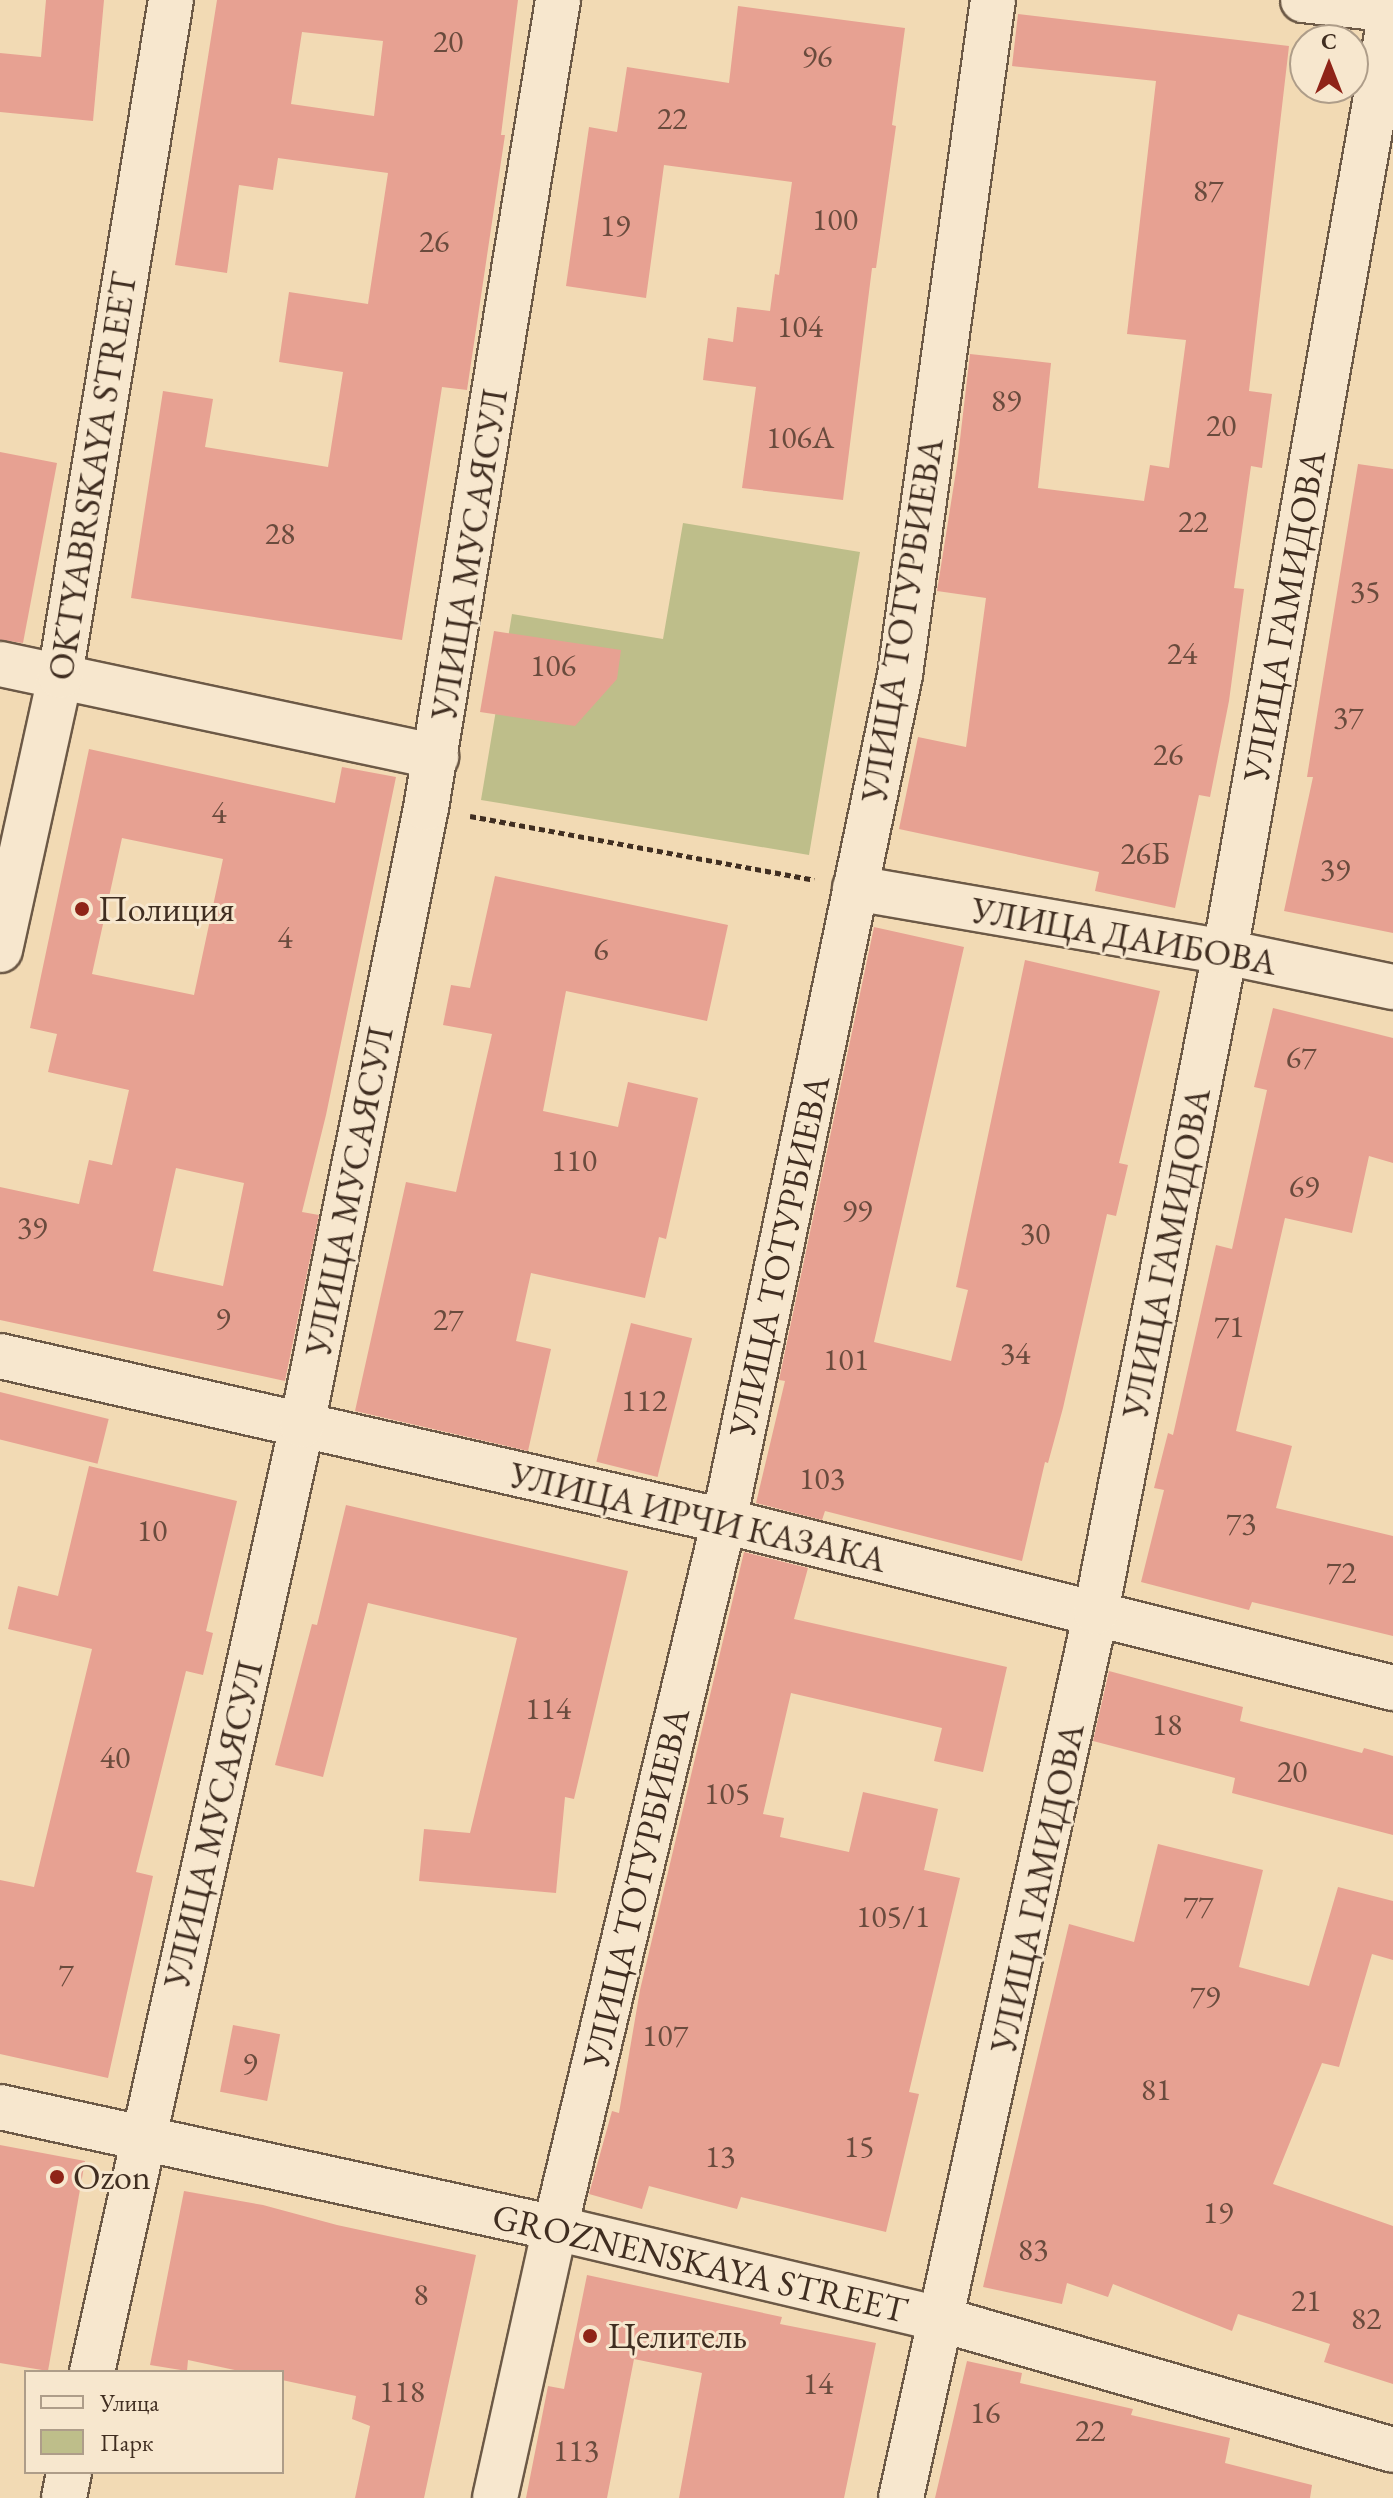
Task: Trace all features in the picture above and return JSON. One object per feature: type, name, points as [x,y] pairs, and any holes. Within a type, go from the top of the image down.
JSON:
[{"type":"street","name":"OKTYABRSKAYA STREET","points":[[0,950],[60,676],[171,0]]},
{"type":"street","name":"УЛИЦА МУСАЯСУЛ","points":[[92,2370],[302,1425],[426,808],[558,0]]},
{"type":"street","name":"УЛИЦА ТОТУРБИЕВА","points":[[495,2498],[555,2228],[724,1521],[900,675],[993,0]]},
{"type":"street","points":[[1303,0],[1392,7]]},
{"type":"street","name":"УЛИЦА ГАМИДОВА","points":[[901,2498],[943,2320],[1096,1612],[1225,952],[1392,7]]},
{"type":"street","points":[[0,664],[436,757]]},
{"type":"street","name":"УЛИЦА ДАИБОВА","points":[[855,888],[1225,952],[1393,987]]},
{"type":"street","name":"УЛИЦА ИРЧИ КАЗАКА","points":[[0,1356],[724,1521],[1393,1688]]},
{"type":"street","name":"GROZNENSKAYA STREET","points":[[0,2107],[555,2228],[943,2320],[1393,2450]]},
{"type":"street","points":[[64,2498],[69,2474]]},
{"type":"path","points":[[426,808],[855,888]]},
{"type":"green space","points":[[683,523],[860,552],[809,855],[481,800],[512,614],[663,639]]},
{"type":"building","points":[[46,0],[104,0],[93,121],[0,112],[0,53],[41,57]]},
{"type":"building","points":[[217,0],[518,0],[501,135],[505,135],[467,390],[442,387],[402,640],[131,598],[163,391],[213,399],[205,447],[328,467],[343,372],[279,362],[289,292],[368,304],[388,173],[278,158],[273,190],[239,185],[227,273],[175,265]],"holes":[[[302,32],[383,41],[374,116],[291,104]]]},
{"type":"building","points":[[738,6],[905,28],[892,125],[896,126],[876,268],[872,268],[843,500],[742,488],[756,387],[703,380],[708,338],[733,342],[737,307],[770,311],[775,274],[779,275],[792,182],[664,165],[646,298],[566,286],[589,127],[617,132],[627,67],[729,83]]},
{"type":"building","points":[[1018,14],[1289,46],[1249,391],[1272,394],[1262,468],[1251,466],[1234,588],[1244,589],[1229,701],[1210,797],[1199,795],[1175,908],[1095,891],[1099,872],[899,829],[918,737],[966,747],[986,598],[937,591],[957,465],[970,354],[1051,363],[1038,488],[1144,501],[1150,465],[1169,468],[1186,340],[1127,334],[1156,81],[1012,66]]},
{"type":"building","points":[[0,452],[57,463],[23,643],[0,640]]},
{"type":"building","points":[[1358,464],[1393,469],[1393,933],[1284,911],[1313,777],[1307,777]]},
{"type":"building","points":[[494,631],[621,650],[617,679],[575,726],[480,712]]},
{"type":"building","points":[[89,749],[335,803],[342,767],[396,777],[326,1115],[302,1212],[319,1215],[285,1381],[0,1320],[0,1187],[79,1204],[89,1160],[112,1165],[129,1090],[48,1072],[57,1034],[30,1028]],"holes":[[[122,838],[223,859],[194,995],[92,974]],[[176,1168],[244,1183],[223,1286],[153,1271]]]},
{"type":"building","points":[[495,876],[728,925],[707,1021],[566,991],[543,1111],[618,1127],[628,1082],[698,1098],[666,1239],[659,1237],[645,1298],[531,1273],[516,1341],[551,1349],[528,1451],[355,1411],[406,1182],[456,1192],[492,1034],[443,1025],[451,985],[470,988]]},
{"type":"building","points":[[874,927],[964,947],[874,1342],[951,1361],[968,1290],[956,1287],[1025,960],[1160,991],[1119,1163],[1128,1165],[1116,1216],[1107,1214],[1063,1408],[1048,1463],[1045,1462],[1022,1561],[825,1511],[822,1520],[756,1503],[785,1381],[779,1380]]},
{"type":"building","points":[[1273,1008],[1393,1038],[1393,1163],[1369,1156],[1352,1233],[1285,1218],[1236,1431],[1292,1446],[1276,1508],[1393,1536],[1393,1636],[1252,1602],[1249,1610],[1141,1582],[1164,1490],[1154,1488],[1168,1433],[1173,1435],[1216,1245],[1232,1249],[1267,1090],[1254,1087]]},
{"type":"building","points":[[631,1323],[692,1338],[658,1477],[596,1462]]},
{"type":"building","points":[[0,1392],[109,1419],[98,1464],[0,1439]]},
{"type":"building","points":[[89,1466],[237,1501],[206,1631],[213,1633],[203,1675],[186,1671],[136,1872],[153,1876],[108,2078],[0,2054],[0,1880],[34,1887],[92,1649],[8,1629],[18,1586],[58,1596]]},
{"type":"building","points":[[346,1505],[628,1571],[574,1799],[565,1797],[556,1893],[419,1881],[424,1829],[470,1833],[517,1638],[368,1603],[323,1777],[275,1765],[312,1624],[317,1625]]},
{"type":"building","points":[[744,1552],[808,1568],[794,1619],[1007,1667],[983,1772],[934,1761],[942,1728],[791,1693],[763,1814],[784,1818],[780,1837],[849,1852],[863,1792],[938,1809],[924,1870],[960,1878],[909,2092],[919,2094],[886,2232],[741,2197],[737,2209],[649,2186],[642,2209],[589,2194],[612,2111],[619,2113],[640,1990]]},
{"type":"building","points":[[1109,1671],[1243,1707],[1240,1721],[1362,1753],[1364,1748],[1393,1756],[1393,1835],[1232,1793],[1235,1778],[1093,1741]]},
{"type":"building","points":[[1158,1844],[1263,1870],[1239,1967],[1309,1986],[1338,1887],[1393,1901],[1393,1960],[1372,1954],[1339,2067],[1322,2063],[1273,2184],[1393,2226],[1393,2384],[1324,2362],[1330,2344],[1238,2314],[1232,2331],[1113,2284],[1108,2297],[1067,2283],[1062,2304],[983,2287],[1069,1924],[1134,1942]]},
{"type":"building","points":[[233,2025],[280,2034],[267,2101],[220,2092]]},
{"type":"building","points":[[0,2145],[85,2161],[48,2370],[0,2363]]},
{"type":"building","points":[[184,2191],[263,2205],[337,2225],[476,2255],[424,2498],[355,2498],[370,2426],[352,2419],[356,2396],[284,2380],[284,2370],[235,2370],[188,2360],[187,2370],[150,2365]]},
{"type":"building","points":[[587,2275],[782,2317],[780,2324],[876,2343],[844,2498],[679,2498],[702,2373],[634,2359],[607,2498],[526,2498],[548,2386],[564,2389]]},
{"type":"building","points":[[967,2361],[1022,2373],[1020,2383],[1133,2409],[1131,2415],[1230,2438],[1225,2463],[1312,2485],[1310,2498],[935,2498]]},
{"type":"place","name":"Полиция","points":[[82,909]]},
{"type":"place","name":"Ozon","points":[[57,2177]]},
{"type":"place","name":"Целитель","points":[[590,2336]]}]
